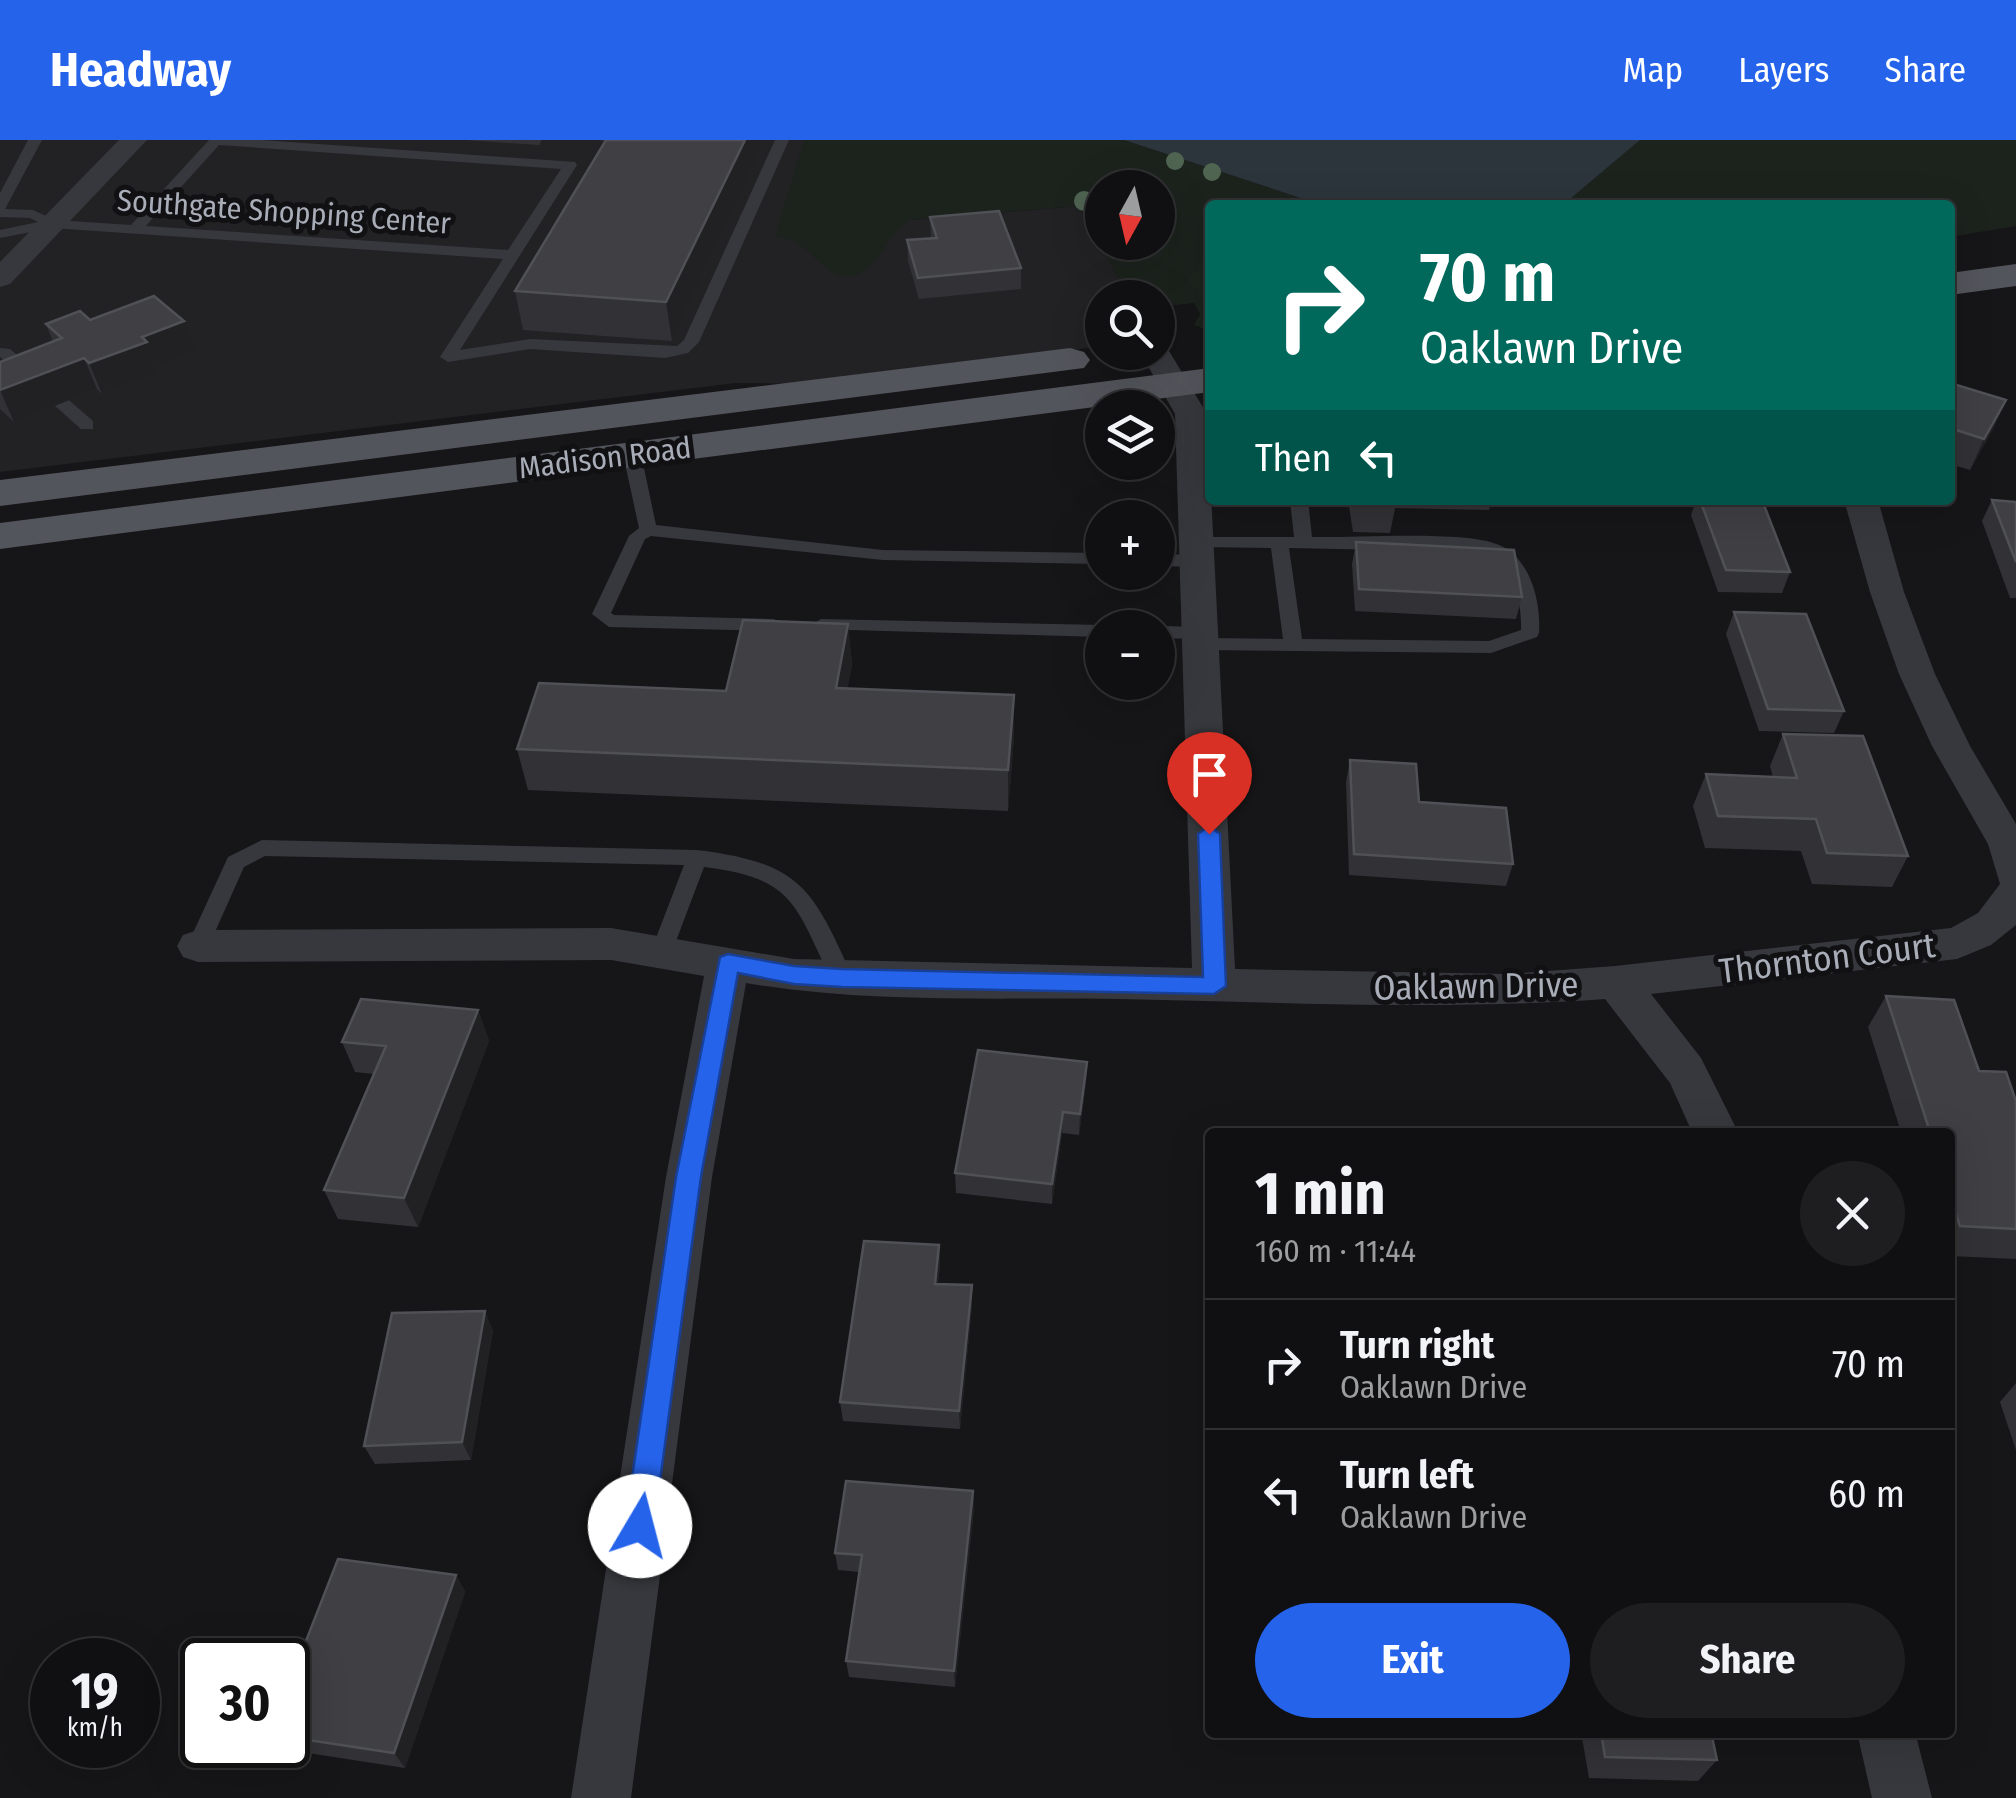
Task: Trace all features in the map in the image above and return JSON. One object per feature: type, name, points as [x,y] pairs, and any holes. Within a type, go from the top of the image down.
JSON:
[{"type":"main road","points":[[1955,283],[2016,275]]},
{"type":"main road","name":"Madison Road","points":[[0,493],[1085,359]]},
{"type":"main road","name":"Madison Road","points":[[0,536],[632,454],[1178,363]]},
{"type":"street","points":[[0,278],[134,140]]},
{"type":"street","points":[[1178,363],[1190,414],[1199,552],[1214,986]]},
{"type":"street","points":[[1862,505],[1887,592],[1917,674],[1952,746],[2008,844],[2016,877]]},
{"type":"street","name":"Thornton Court","points":[[1615,982],[1957,943],[1982,933],[2006,914],[2016,891]]},
{"type":"street","name":"Oaklawn Drive","points":[[198,946],[611,944],[794,975],[842,978],[1508,990],[1615,982],[1662,1036],[1694,1083],[1714,1128]]},
{"type":"street","points":[[602,1798],[689,1177],[728,963]]},
{"type":"street","points":[[1887,1738],[1902,1798]]},
{"type":"lane","points":[[0,210],[35,140]]},
{"type":"lane","points":[[134,230],[216,141],[570,165],[448,357],[530,344],[665,353],[682,350],[690,342],[782,140]]},
{"type":"lane","name":"Southgate Shopping Center","points":[[0,210],[33,214],[52,224]]},
{"type":"lane","name":"Southgate Shopping Center","points":[[0,234],[52,224],[512,255]]},
{"type":"lane","points":[[4,352],[87,425]]},
{"type":"lane","points":[[632,454],[648,530]]},
{"type":"lane","points":[[1299,505],[1303,541]]},
{"type":"lane","points":[[1085,559],[882,555],[648,530],[638,536],[601,614],[608,621],[1085,631]]},
{"type":"lane","points":[[1279,541],[1294,646]]},
{"type":"lane","points":[[1175,557],[1279,541],[1471,544],[1497,550],[1520,577],[1533,611],[1530,633],[1491,647],[1294,646],[1175,635]]},
{"type":"lane","points":[[198,946],[236,862],[262,848],[697,858],[749,862],[788,880],[812,910],[842,978]]},
{"type":"lane","points":[[662,950],[697,858]]},
{"type":"shaded area","points":[[0,140],[822,140],[778,231],[1079,206],[1085,217],[1085,260],[1109,260],[1120,280],[1085,280],[1085,348],[813,384],[736,383],[0,472]]},
{"type":"shaded area","points":[[804,140],[1124,140],[1307,200],[1205,200],[1205,329],[1194,325],[1200,314],[1194,303],[1175,305],[1175,280],[1120,280],[1109,260],[1175,260],[1175,170],[1085,170],[1085,217],[1079,206],[910,220],[870,266],[848,277],[829,271],[805,249],[775,236]]},
{"type":"shaded area","points":[[1124,140],[1640,140],[1569,200],[1307,200]]},
{"type":"shaded area","points":[[1640,140],[2016,140],[2016,226],[1955,236],[1955,200],[1569,200]]},
{"type":"building","points":[[606,140],[745,140],[666,302],[515,291]]},
{"type":"building","points":[[999,211],[1021,268],[918,278],[907,240],[937,238],[930,217]]},
{"type":"building","points":[[154,296],[184,321],[142,337],[147,342],[89,363],[84,358],[0,390],[0,362],[62,338],[46,324],[80,311],[90,320]]},
{"type":"building","points":[[1955,385],[2006,400],[1984,439],[1955,430]]},
{"type":"building","points":[[1992,500],[2016,502],[2016,562]]},
{"type":"building","points":[[1702,505],[1764,505],[1790,572],[1726,570]]},
{"type":"building","points":[[1356,542],[1514,550],[1522,597],[1359,589]]},
{"type":"building","points":[[1734,612],[1806,614],[1844,711],[1768,709]]},
{"type":"building","points":[[743,620],[848,624],[836,688],[1014,695],[1008,770],[517,749],[539,683],[726,691]]},
{"type":"building","points":[[1783,734],[1863,736],[1908,856],[1827,853],[1816,819],[1718,816],[1706,774],[1797,778]]},
{"type":"building","points":[[1350,760],[1416,764],[1419,802],[1506,808],[1513,864],[1354,854]]},
{"type":"building","points":[[1886,996],[1954,1000],[1979,1071],[2006,1072],[2016,1101],[2016,1229],[1960,1226],[1955,1211],[1955,1128],[1929,1128]]},
{"type":"building","points":[[361,999],[478,1010],[404,1198],[324,1190],[386,1046],[342,1042]]},
{"type":"building","points":[[978,1050],[1087,1062],[1080,1114],[1063,1112],[1052,1184],[955,1173]]},
{"type":"building","points":[[864,1241],[939,1245],[935,1284],[972,1285],[959,1411],[840,1402]]},
{"type":"building","points":[[485,1311],[462,1442],[364,1446],[392,1313]]},
{"type":"building","points":[[846,1481],[973,1491],[954,1671],[846,1661],[862,1555],[835,1553]]},
{"type":"building","points":[[338,1559],[456,1575],[394,1753],[310,1740],[307,1638]]},
{"type":"building","points":[[1602,1738],[1712,1738],[1717,1760],[1605,1757]]},
{"type":"route","points":[[640,1526],[689,1177],[728,963],[794,975],[842,978],[1214,986],[1209,834]]}]
